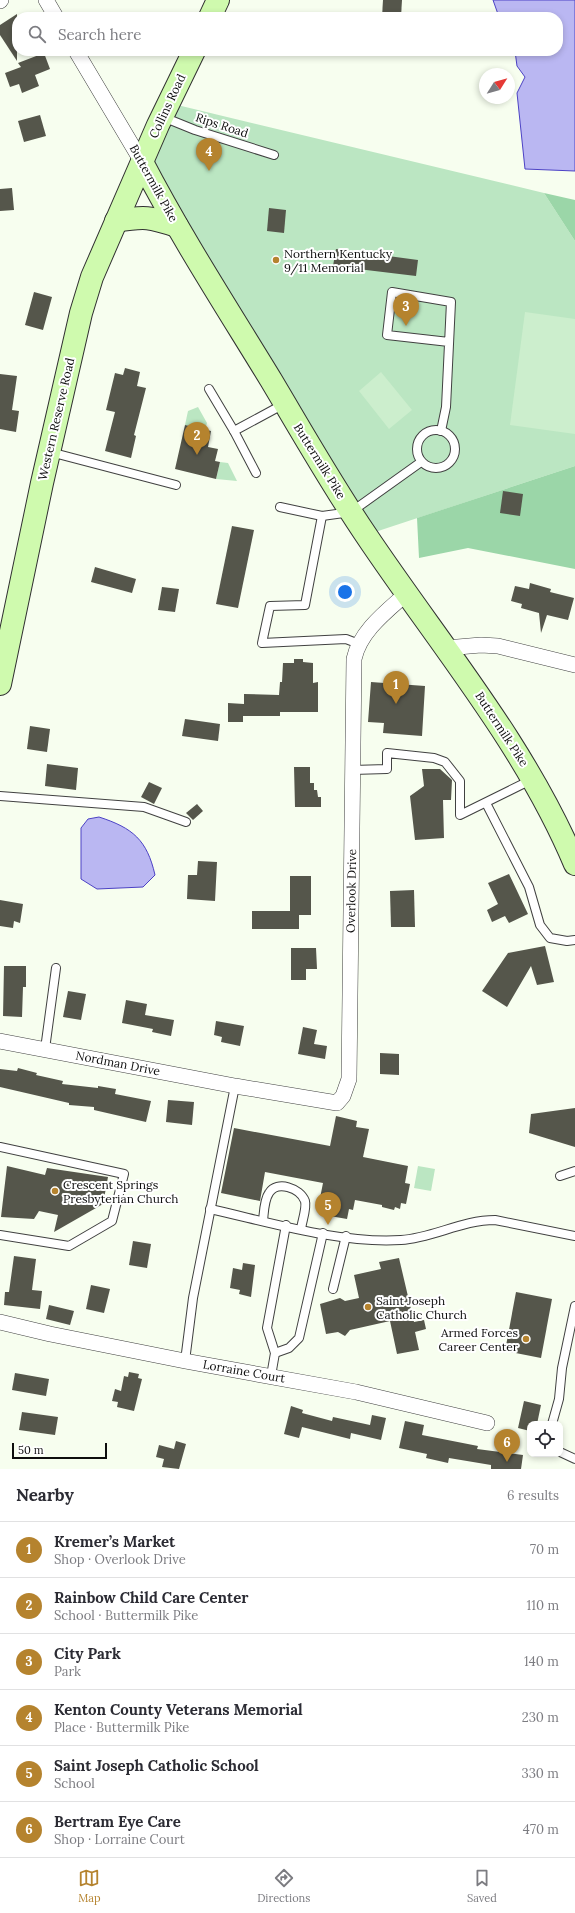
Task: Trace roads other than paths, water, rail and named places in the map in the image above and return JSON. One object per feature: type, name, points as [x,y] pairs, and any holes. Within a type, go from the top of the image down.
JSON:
[{"type":"main road","points":[[212,12],[218,0]]},
{"type":"main road","name":"Collins Road","points":[[142,162],[192,56]]},
{"type":"main road","name":"Western Reserve Road","points":[[0,684],[49,452],[81,313],[92,277],[142,162]]},
{"type":"main road","name":"Buttermilk Pike","points":[[142,162],[177,226],[351,512],[486,703],[533,779],[565,841],[575,864]]},
{"type":"main road","points":[[116,221],[141,217],[152,218],[177,226]]},
{"type":"street","points":[[46,0],[53,12]]},
{"type":"street","name":"Buttermilk Pike","points":[[79,56],[142,162]]},
{"type":"street","name":"Overlook Drive","points":[[235,1086],[337,1103],[348,1086],[354,659],[359,644],[372,625],[407,592]]},
{"type":"street","points":[[446,648],[481,645],[498,646],[575,665]]},
{"type":"street","name":"Nordman Drive","points":[[0,1041],[235,1086]]},
{"type":"street","name":"Lorraine Court","points":[[0,1322],[50,1334],[185,1361],[356,1392],[487,1423]]},
{"type":"lane","name":"Rips Road","points":[[163,116],[195,130],[274,155]]},
{"type":"lane","points":[[441,431],[446,407],[451,302],[392,292],[387,335],[449,342]]},
{"type":"lane","points":[[209,389],[234,431],[256,473]]},
{"type":"lane","points":[[234,431],[285,403]]},
{"type":"lane","points":[[429,431],[441,431],[451,437],[454,443],[454,453],[450,462],[439,469],[426,466],[420,462],[416,450],[419,439],[429,431]]},
{"type":"lane","points":[[49,452],[176,485]]},
{"type":"lane","points":[[280,506],[322,516],[351,512],[420,462]]},
{"type":"lane","points":[[322,516],[305,605],[270,606],[262,643],[346,638],[359,644]]},
{"type":"lane","points":[[352,770],[387,769],[387,753],[434,758],[445,762],[460,781],[460,815],[533,779]]},
{"type":"lane","points":[[0,796],[144,807],[186,822]]},
{"type":"lane","points":[[486,803],[529,887],[540,925],[550,938],[567,941],[575,940]]},
{"type":"lane","points":[[45,1049],[56,968]]},
{"type":"lane","points":[[185,1361],[193,1298],[235,1086]]},
{"type":"lane","points":[[0,1147],[124,1174],[112,1221],[70,1246],[0,1235]]},
{"type":"lane","points":[[560,1176],[575,1171]]},
{"type":"lane","points":[[263,1221],[268,1193],[274,1188],[289,1187],[300,1193],[305,1202],[301,1229]]},
{"type":"lane","points":[[210,1209],[322,1233],[382,1240],[417,1238],[471,1221],[483,1220],[495,1220],[575,1236]]},
{"type":"lane","points":[[271,1376],[275,1353],[267,1328],[286,1225]]},
{"type":"lane","points":[[275,1353],[289,1348],[299,1338],[322,1233]]},
{"type":"lane","points":[[333,1289],[346,1236]]},
{"type":"lane","points":[[553,1421],[559,1399],[562,1368],[575,1306]]},
{"type":"lane","points":[[563,1453],[575,1459]]},
{"type":"water","points":[[493,0],[575,0],[575,171],[525,169],[517,93],[525,77],[517,66],[516,56],[563,56],[563,12],[497,12]]},
{"type":"water","points":[[99,817],[111,821],[130,831],[143,844],[152,863],[155,875],[143,887],[97,889],[81,879],[81,828],[88,819]]},
{"type":"place","name":"Kenton County Veterans Memorial","points":[[209,171]]},
{"type":"place","name":"Northern Kentucky 9/11 Memorial","points":[[276,260]]},
{"type":"place","name":"City Park","points":[[406,326]]},
{"type":"place","name":"Rainbow Child Care Center","points":[[197,455]]},
{"type":"place","name":"Kremer’s Market","points":[[396,704]]},
{"type":"place","name":"Crescent Springs Presbyterian Church","points":[[55,1191]]},
{"type":"place","name":"Saint Joseph Catholic School","points":[[328,1225]]},
{"type":"place","name":"Saint Joseph Catholic Church","points":[[368,1307]]},
{"type":"place","name":"Armed Forces Career Center","points":[[526,1339]]},
{"type":"place","name":"Bertram Eye Care","points":[[507,1462]]}]
